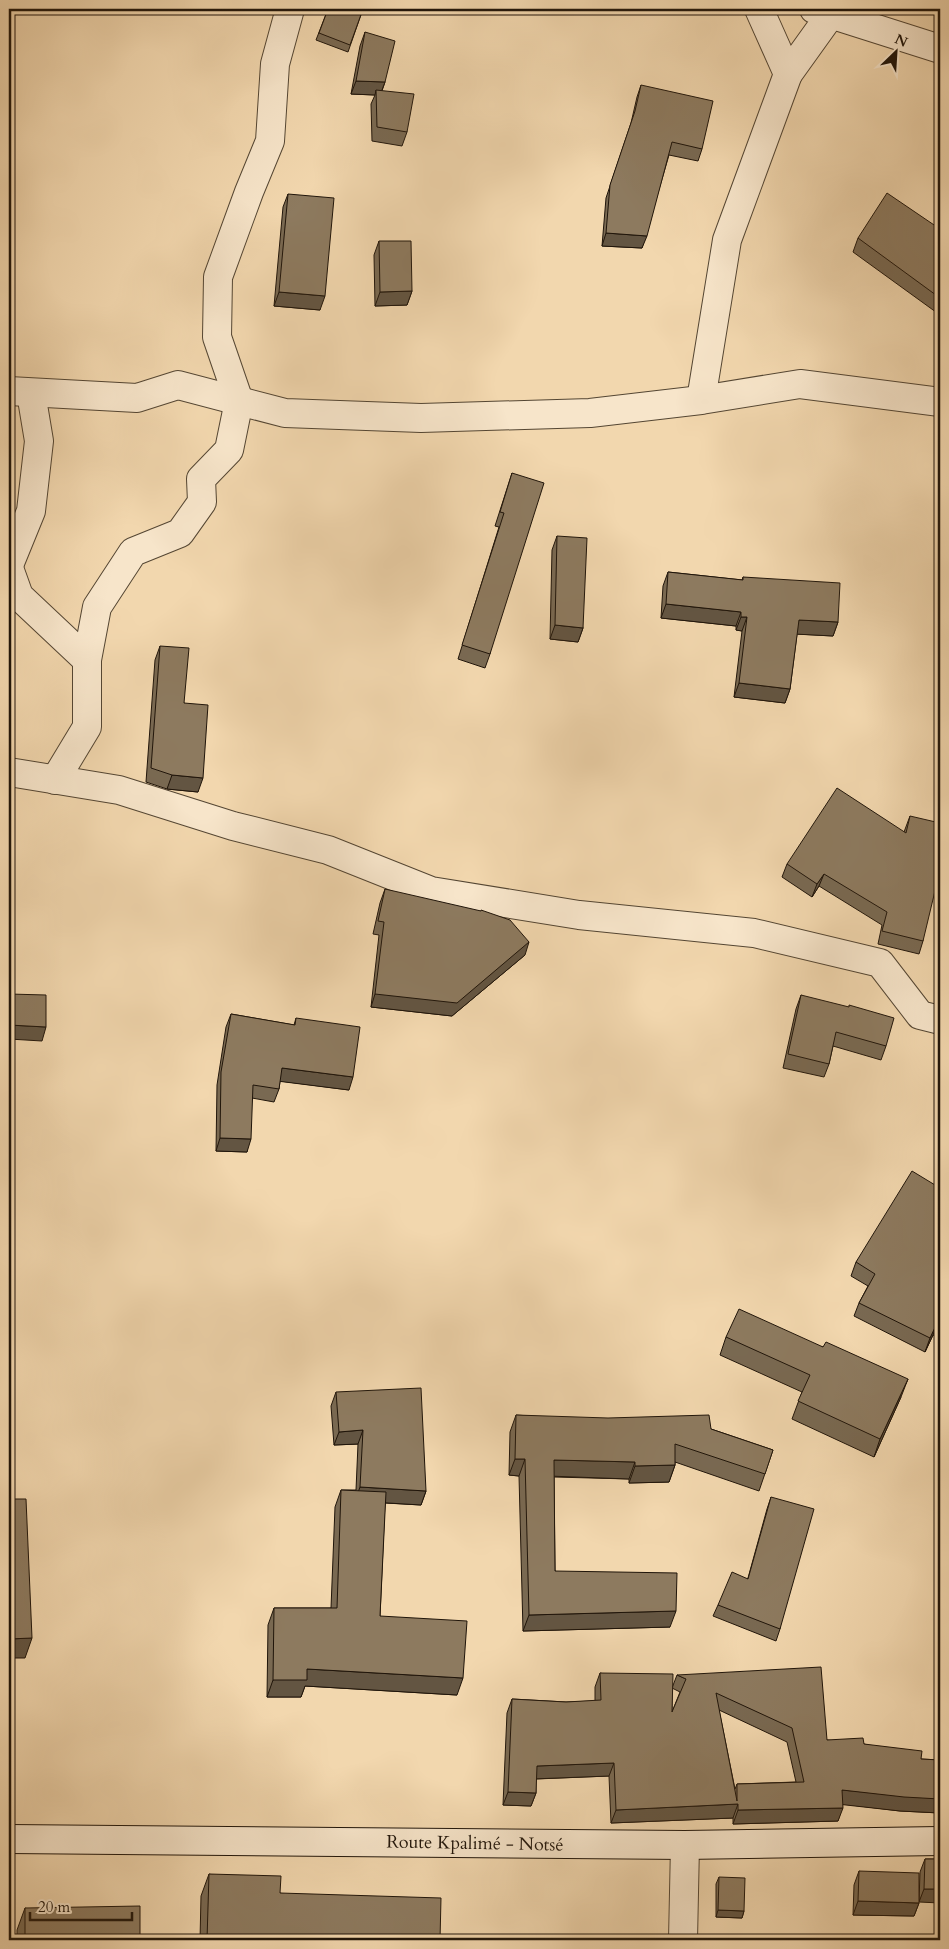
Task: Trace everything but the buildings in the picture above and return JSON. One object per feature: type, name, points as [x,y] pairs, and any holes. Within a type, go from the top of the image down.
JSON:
[{"type":"street","points":[[55,780],[87,727],[87,660],[97,607],[133,552],[180,533],[202,502],[201,479],[229,450],[239,402],[217,337],[218,277],[270,141],[276,64],[290,9]]},
{"type":"street","points":[[760,9],[788,74]]},
{"type":"street","points":[[701,400],[727,240],[788,74],[826,11],[940,49]]},
{"type":"street","points":[[87,660],[18,596],[9,566],[32,511],[39,441],[20,392],[137,398],[178,385],[285,414],[421,418],[590,414],[701,400],[800,384],[940,402]]},
{"type":"street","points":[[9,772],[120,790],[233,826],[328,850],[431,891],[579,915],[754,933],[880,963],[920,1016],[940,1020]]},
{"type":"street","name":"Route Kpalimé - Notsé","points":[[9,1839],[685,1846],[940,1841]]},
{"type":"street","points":[[683,1940],[685,1846]]}]
